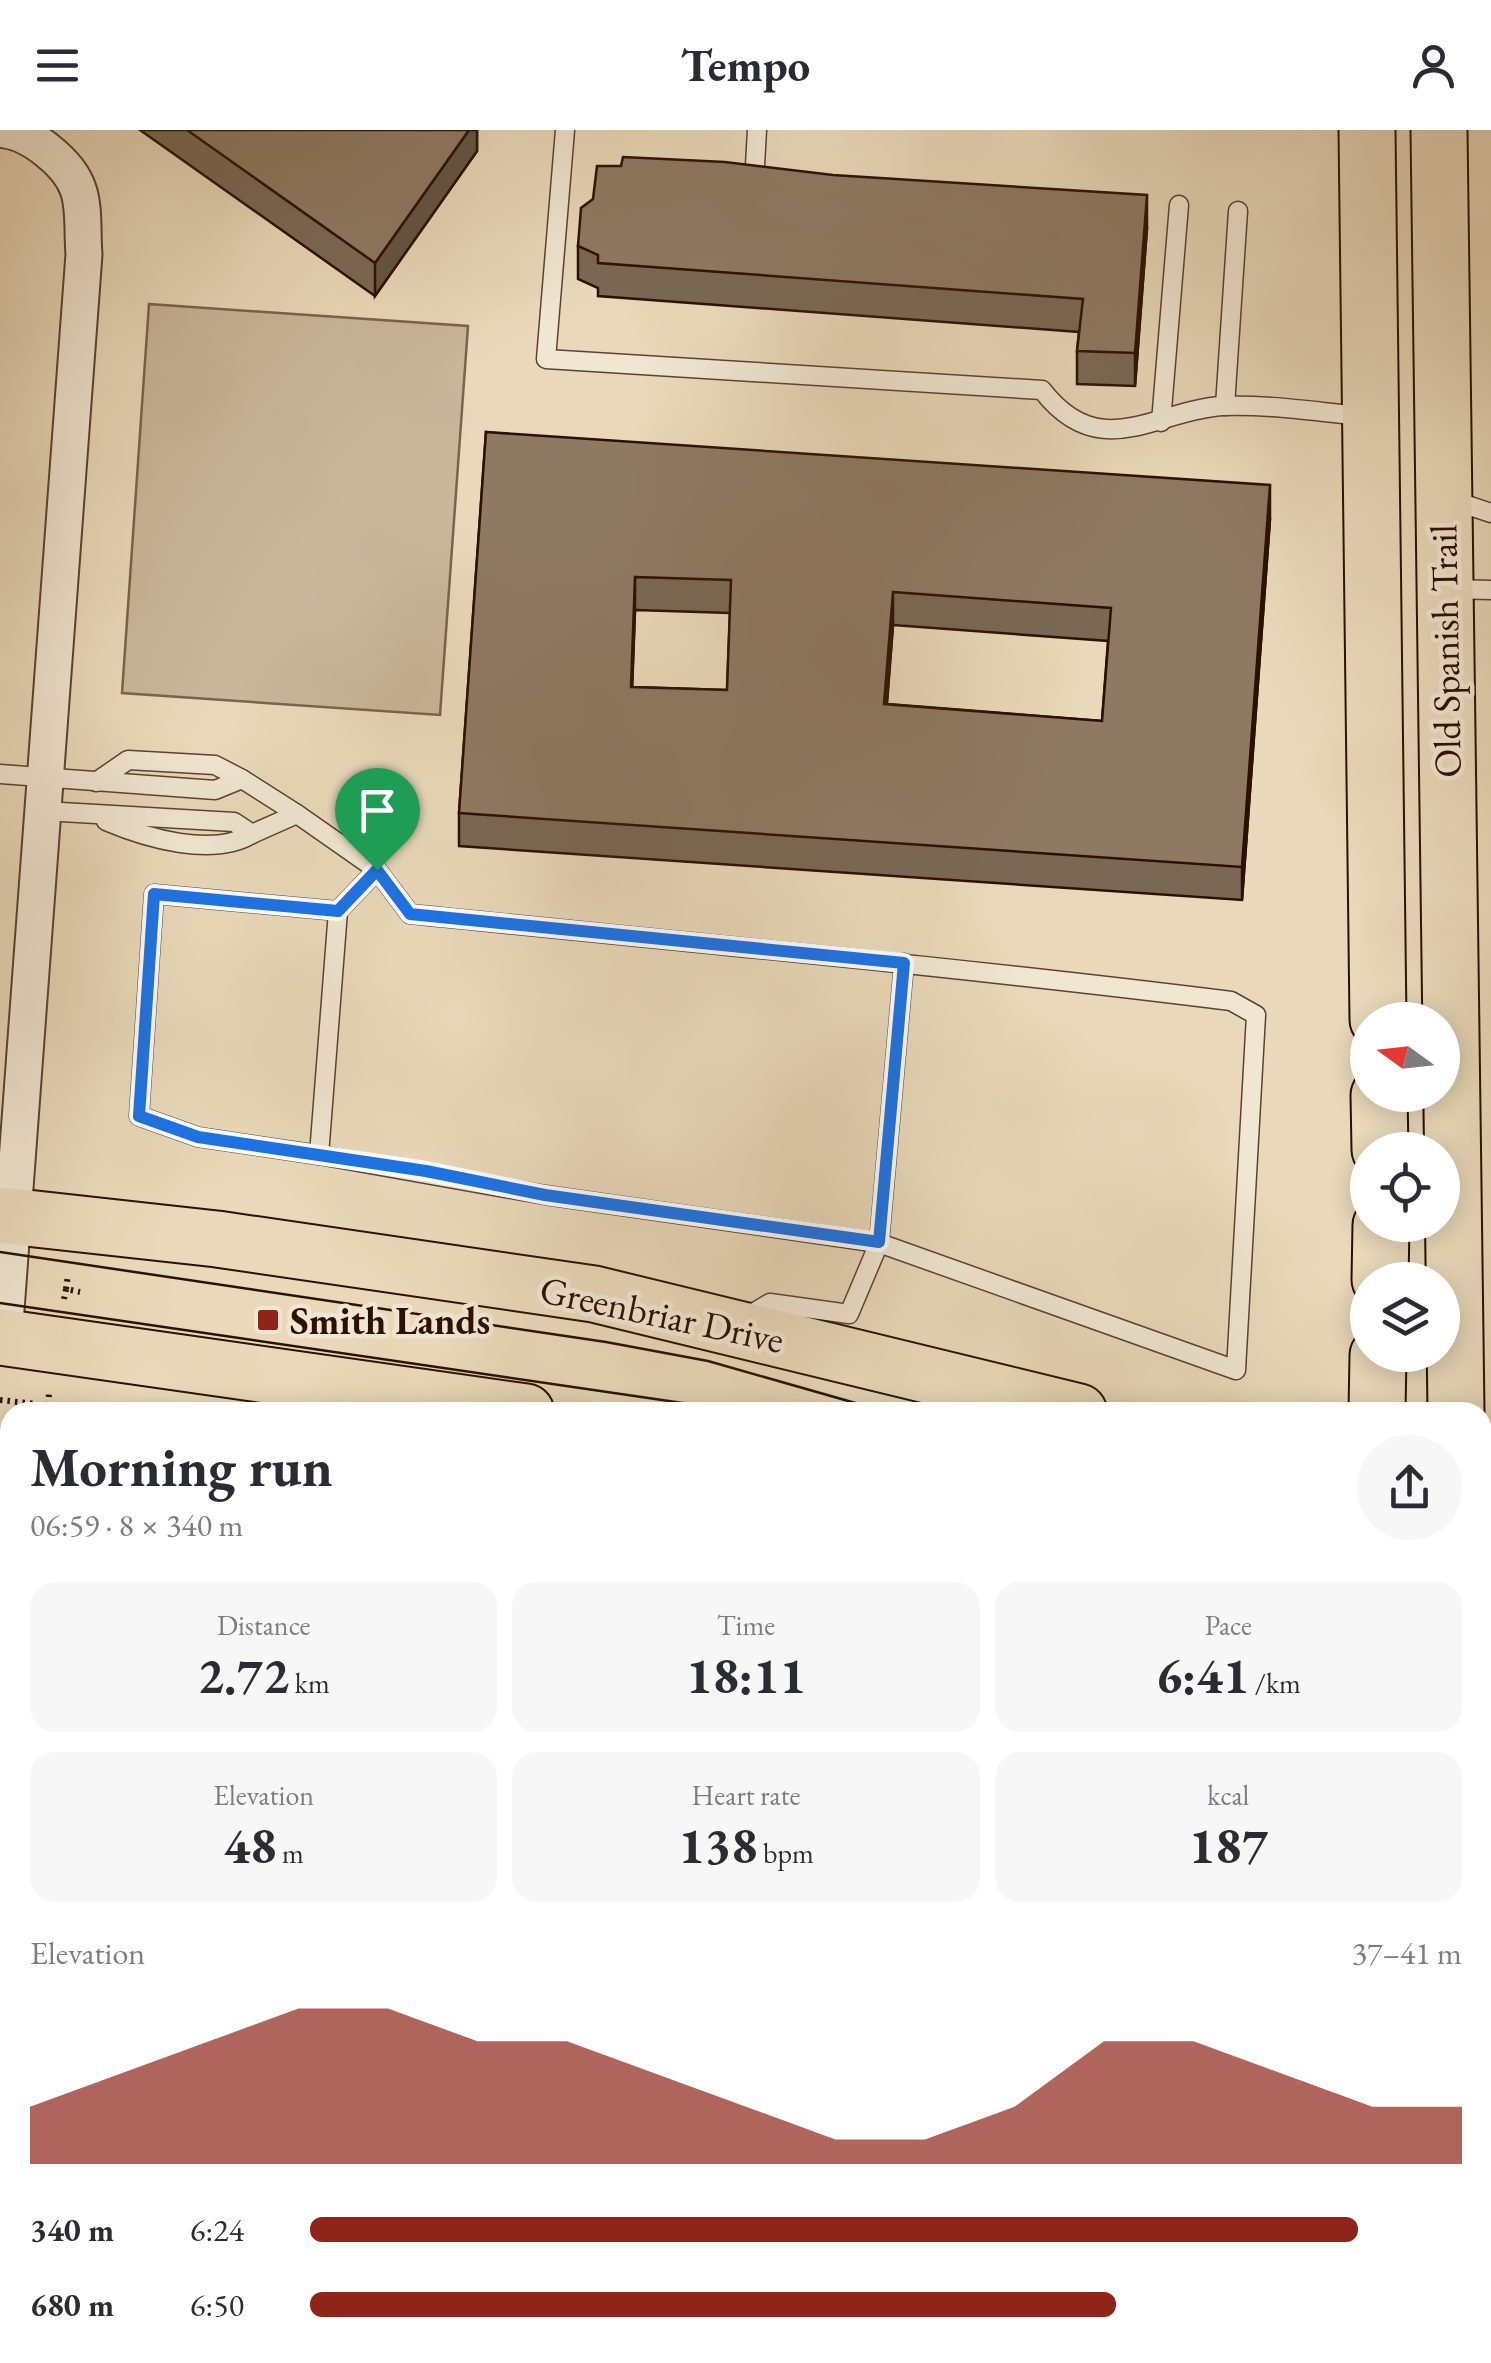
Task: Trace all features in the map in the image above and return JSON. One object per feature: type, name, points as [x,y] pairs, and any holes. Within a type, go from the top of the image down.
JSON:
[{"type":"main road","name":"Old Spanish Trail","points":[[1367,130],[1378,1002]]},
{"type":"main road","name":"Old Spanish Trail","points":[[1439,130],[1467,505],[1468,590],[1446,712],[1448,1132]]},
{"type":"main road","points":[[1369,416],[1406,469],[1411,541],[1468,590]]},
{"type":"main road","points":[[1372,711],[1446,712]]},
{"type":"main road","name":"Greenbriar Drive","points":[[7,1216],[216,1239],[594,1294],[1038,1402]]},
{"type":"main road","name":"Old Spanish Trail","points":[[1451,1242],[1456,1402]]},
{"type":"main road","points":[[2,1337],[456,1402]]},
{"type":"main road","points":[[1377,1402],[1378,1372]]},
{"type":"street","points":[[2,1337],[7,1216],[45,796],[84,254],[78,188],[48,151],[16,131],[4,130]]},
{"type":"lane","points":[[566,130],[546,359],[1042,390],[1054,406],[1090,423],[1136,430],[1196,409],[1226,406],[1369,416]]},
{"type":"lane","points":[[754,183],[757,130]]},
{"type":"lane","points":[[1161,422],[1179,205]]},
{"type":"lane","points":[[1226,406],[1238,211]]},
{"type":"lane","points":[[0,774],[92,814],[234,822],[252,834],[298,814]]},
{"type":"lane","points":[[45,796],[96,782],[215,790],[242,779],[377,870],[410,914],[904,963],[1231,1001],[1256,1016],[1236,1370],[879,1242],[545,1195],[198,1137],[139,1116],[154,894],[338,911]]},
{"type":"lane","points":[[319,1155],[338,911],[377,870]]},
{"type":"lane","points":[[729,1326],[770,1303],[849,1314],[879,1242],[904,963]]},
{"type":"path","points":[[64,1302],[68,1275]]},
{"type":"path","points":[[66,1290],[80,1292]]},
{"type":"path","points":[[49,1393],[49,1402]]},
{"type":"shaded area","points":[[149,304],[468,326],[440,715],[122,693]]},
{"type":"building","points":[[187,130],[469,130],[375,263]]},
{"type":"building","points":[[623,157],[1147,195],[1135,353],[1077,351],[1083,299],[598,263],[598,255],[578,246],[581,208],[593,199],[597,166],[621,166]]},
{"type":"building","points":[[486,432],[1270,485],[1242,867],[459,813]],"holes":[[[635,577],[731,580],[727,690],[631,687]],[[893,592],[1111,608],[1102,721],[884,704]]]},
{"type":"tram line","points":[[0,1252],[606,1342],[708,1361],[852,1402]]},
{"type":"tram line","points":[[0,1303],[676,1402]]},
{"type":"place","name":"Smith Lands","points":[[268,1320]]},
{"type":"route","points":[[377,870],[410,914],[904,963],[879,1242],[545,1195],[426,1171],[198,1137],[139,1116],[154,894],[338,911],[377,870]]}]
